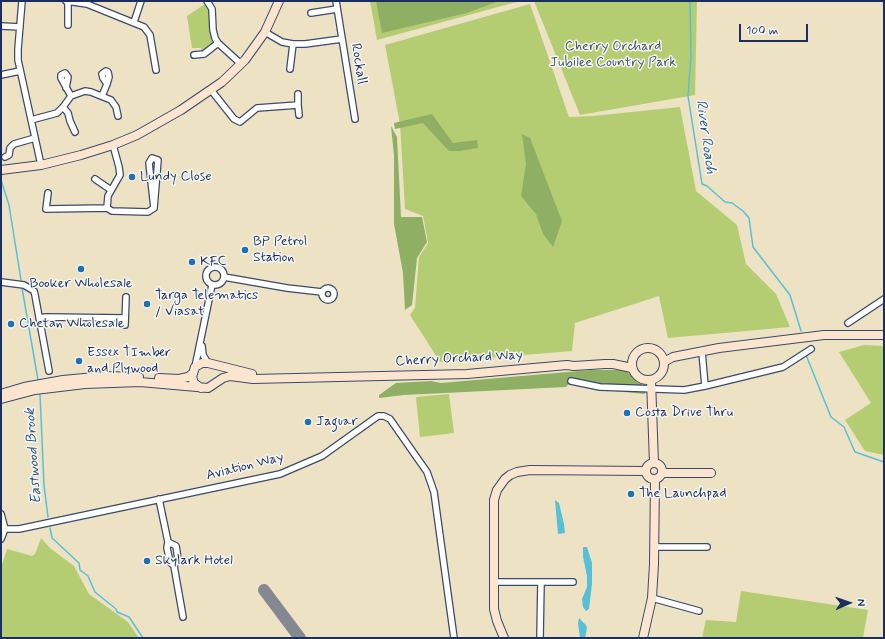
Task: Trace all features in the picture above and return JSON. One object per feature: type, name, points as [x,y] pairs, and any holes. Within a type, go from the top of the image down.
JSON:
[{"type":"main road","points":[[1,170],[74,157],[113,145],[153,126],[181,110],[211,90],[241,64],[265,32],[279,1]]},
{"type":"main road","points":[[664,362],[673,357],[719,348],[824,335],[884,335]]},
{"type":"main road","points":[[660,352],[664,362],[662,372],[651,380],[638,377],[632,364],[636,353],[640,350],[650,348],[660,352],[714,346],[719,348]]},
{"type":"main road","points":[[1,394],[35,384],[69,379],[122,376],[179,379],[188,377],[202,363],[210,364],[215,368],[217,380],[214,385]]},
{"type":"main road","name":"Cherry Orchard Way","points":[[210,364],[253,374],[287,377]]},
{"type":"main road","name":"Cherry Orchard Way","points":[[1,400],[35,390],[85,384],[140,382],[208,388],[223,378],[230,376],[253,379],[287,377],[467,374],[567,365],[632,364]]},
{"type":"main road","points":[[194,370],[194,383],[201,388]]},
{"type":"main road","points":[[651,380],[654,463]]},
{"type":"main road","points":[[654,463],[661,467],[662,473],[660,478],[655,480],[648,477],[646,471],[649,465],[654,463]]},
{"type":"main road","points":[[504,638],[497,621],[494,608],[494,500],[500,485],[510,474],[530,470],[646,471]]},
{"type":"main road","points":[[662,473],[711,473]]},
{"type":"main road","points":[[643,638],[652,598],[655,480]]},
{"type":"street","points":[[22,1],[18,54],[20,71],[41,164]]},
{"type":"street","points":[[68,25],[67,1],[87,4],[144,26],[148,32],[156,70]]},
{"type":"street","points":[[134,22],[141,1]]},
{"type":"street","points":[[207,1],[212,9],[214,34],[218,43],[241,64]]},
{"type":"street","points":[[336,1],[342,39]]},
{"type":"street","points":[[311,13],[337,9]]},
{"type":"street","points":[[1,26],[20,27]]},
{"type":"street","name":"Rockall","points":[[265,32],[282,42],[293,44],[305,44],[342,39],[355,119]]},
{"type":"street","points":[[194,55],[204,54],[218,43]]},
{"type":"street","points":[[290,69],[293,44]]},
{"type":"street","points":[[1,75],[20,71]]},
{"type":"street","points":[[102,96],[107,84]]},
{"type":"street","points":[[66,88],[71,96]]},
{"type":"street","points":[[211,90],[237,122],[241,122],[257,108],[298,105]]},
{"type":"street","points":[[31,120],[54,114],[63,107],[71,96],[85,91],[102,96],[113,102],[118,116]]},
{"type":"street","points":[[298,94],[299,115]]},
{"type":"street","points":[[63,107],[68,113],[75,132]]},
{"type":"street","points":[[5,157],[9,155],[10,148],[14,144],[35,138]]},
{"type":"street","points":[[107,208],[108,196],[119,178],[120,171],[113,145]]},
{"type":"street","points":[[152,158],[158,160],[154,208],[149,163],[152,158]]},
{"type":"street","points":[[95,179],[111,190]]},
{"type":"street","points":[[48,193],[46,209],[107,208],[112,211],[148,212],[154,208]]},
{"type":"street","points":[[214,267],[219,268],[223,272],[224,277],[220,284],[212,285],[205,277],[209,269],[214,267]]},
{"type":"street","points":[[224,277],[287,288],[322,292]]},
{"type":"street","points":[[1,282],[21,284],[28,287],[35,295],[49,371]]},
{"type":"street","points":[[194,370],[212,285]]},
{"type":"street","points":[[125,325],[126,297]]},
{"type":"street","points":[[848,323],[884,299]]},
{"type":"street","points":[[39,318],[125,318]]},
{"type":"street","points":[[201,340],[203,355],[210,364]]},
{"type":"street","points":[[571,381],[600,387],[684,390],[783,367],[812,349]]},
{"type":"street","points":[[702,352],[705,386]]},
{"type":"street","name":"Aviation Way","points":[[5,529],[19,529],[280,474],[322,456],[378,416],[384,416],[390,419],[427,472],[434,492],[454,638]]},
{"type":"street","points":[[159,499],[168,542],[167,548],[170,562],[174,566],[183,617]]},
{"type":"street","points":[[1,514],[5,529],[1,539]]},
{"type":"street","points":[[654,547],[707,547]]},
{"type":"street","points":[[494,582],[573,582]]},
{"type":"street","points":[[540,638],[541,582]]},
{"type":"street","points":[[652,598],[699,611]]},
{"type":"green space","points":[[370,1],[520,1],[377,40]]},
{"type":"green space","points":[[376,1],[499,1],[467,13],[382,33]]},
{"type":"green space","name":"Cherry Orchard Jubilee Country Park","points":[[534,1],[697,1],[695,95],[580,115]]},
{"type":"green space","points":[[208,2],[218,43],[208,51],[202,52],[201,48],[192,48],[187,16]]},
{"type":"green space","points":[[530,4],[569,117],[680,107],[696,191],[737,225],[746,264],[776,294],[790,327],[668,338],[659,296],[575,323],[572,351],[440,362],[410,315],[415,308],[419,257],[428,243],[423,216],[405,209],[400,124],[385,45]]},
{"type":"green space","points":[[432,114],[453,143],[477,140],[478,148],[449,151],[423,123],[395,129],[394,123]]},
{"type":"green space","points":[[391,126],[397,137],[401,217],[422,217],[427,242],[417,258],[412,305],[405,310],[403,273],[394,224],[394,156]]},
{"type":"green space","points":[[522,134],[530,138],[562,221],[553,247],[543,234],[536,214],[521,196],[526,164]]},
{"type":"green space","points":[[864,345],[884,346],[884,455],[865,451],[845,420],[871,403],[839,352]]},
{"type":"green space","points":[[591,370],[626,370],[634,379],[643,382],[645,394],[603,390],[599,385],[573,379],[566,387],[404,395],[379,398],[379,395],[396,383],[431,381],[441,383]]},
{"type":"green space","points":[[449,394],[454,433],[420,437],[416,397]]},
{"type":"green space","points":[[41,538],[50,548],[74,566],[89,594],[128,622],[139,638],[1,638],[1,568],[7,549],[32,556],[35,554]]},
{"type":"green space","points":[[741,591],[868,610],[863,638],[702,638],[706,620],[736,622]]},
{"type":"water","points":[[555,500],[559,503],[565,533],[558,534]]},
{"type":"water","points":[[583,547],[587,547],[592,563],[592,584],[589,609],[586,611],[583,607],[582,599],[587,587]]},
{"type":"water","points":[[579,618],[587,628],[585,638],[580,638],[578,623]]},
{"type":"waterway","name":"River Roach","points":[[690,1],[691,56],[688,96],[702,184],[707,186],[725,202],[732,203],[743,211],[749,218],[753,247],[790,295],[801,331]]},
{"type":"waterway","name":"Eastwood Brook","points":[[1,180],[9,205],[21,280]]},
{"type":"waterway","name":"Eastwood Brook","points":[[22,288],[38,380]]},
{"type":"waterway","name":"River Roach","points":[[806,355],[831,417],[844,427],[855,452],[884,462]]},
{"type":"waterway","name":"Eastwood Brook","points":[[40,394],[44,485],[48,517]]},
{"type":"waterway","name":"Eastwood Brook","points":[[50,528],[52,538],[79,563],[80,570],[88,576],[95,592],[116,609],[117,612],[129,617],[143,638]]},
{"type":"taxiway","points":[[264,590],[300,638]]},
{"type":"place","name":"Lundy Close","points":[[132,177]]},
{"type":"place","name":"BP Petrol Station","points":[[245,250]]},
{"type":"place","name":"KFC","points":[[192,262]]},
{"type":"place","name":"Booker Wholesale","points":[[81,269]]},
{"type":"place","name":"Targa Telematics / Viasat","points":[[147,304]]},
{"type":"place","name":"Chetan Wholesale","points":[[11,324]]},
{"type":"place","name":"Essex TImber and Plywood","points":[[79,361]]},
{"type":"place","name":"Costa Drive Thru","points":[[627,413]]},
{"type":"place","name":"Jaguar","points":[[308,422]]},
{"type":"place","name":"The Launchpad","points":[[631,494]]},
{"type":"place","name":"Skylark Hotel","points":[[147,561]]}]
